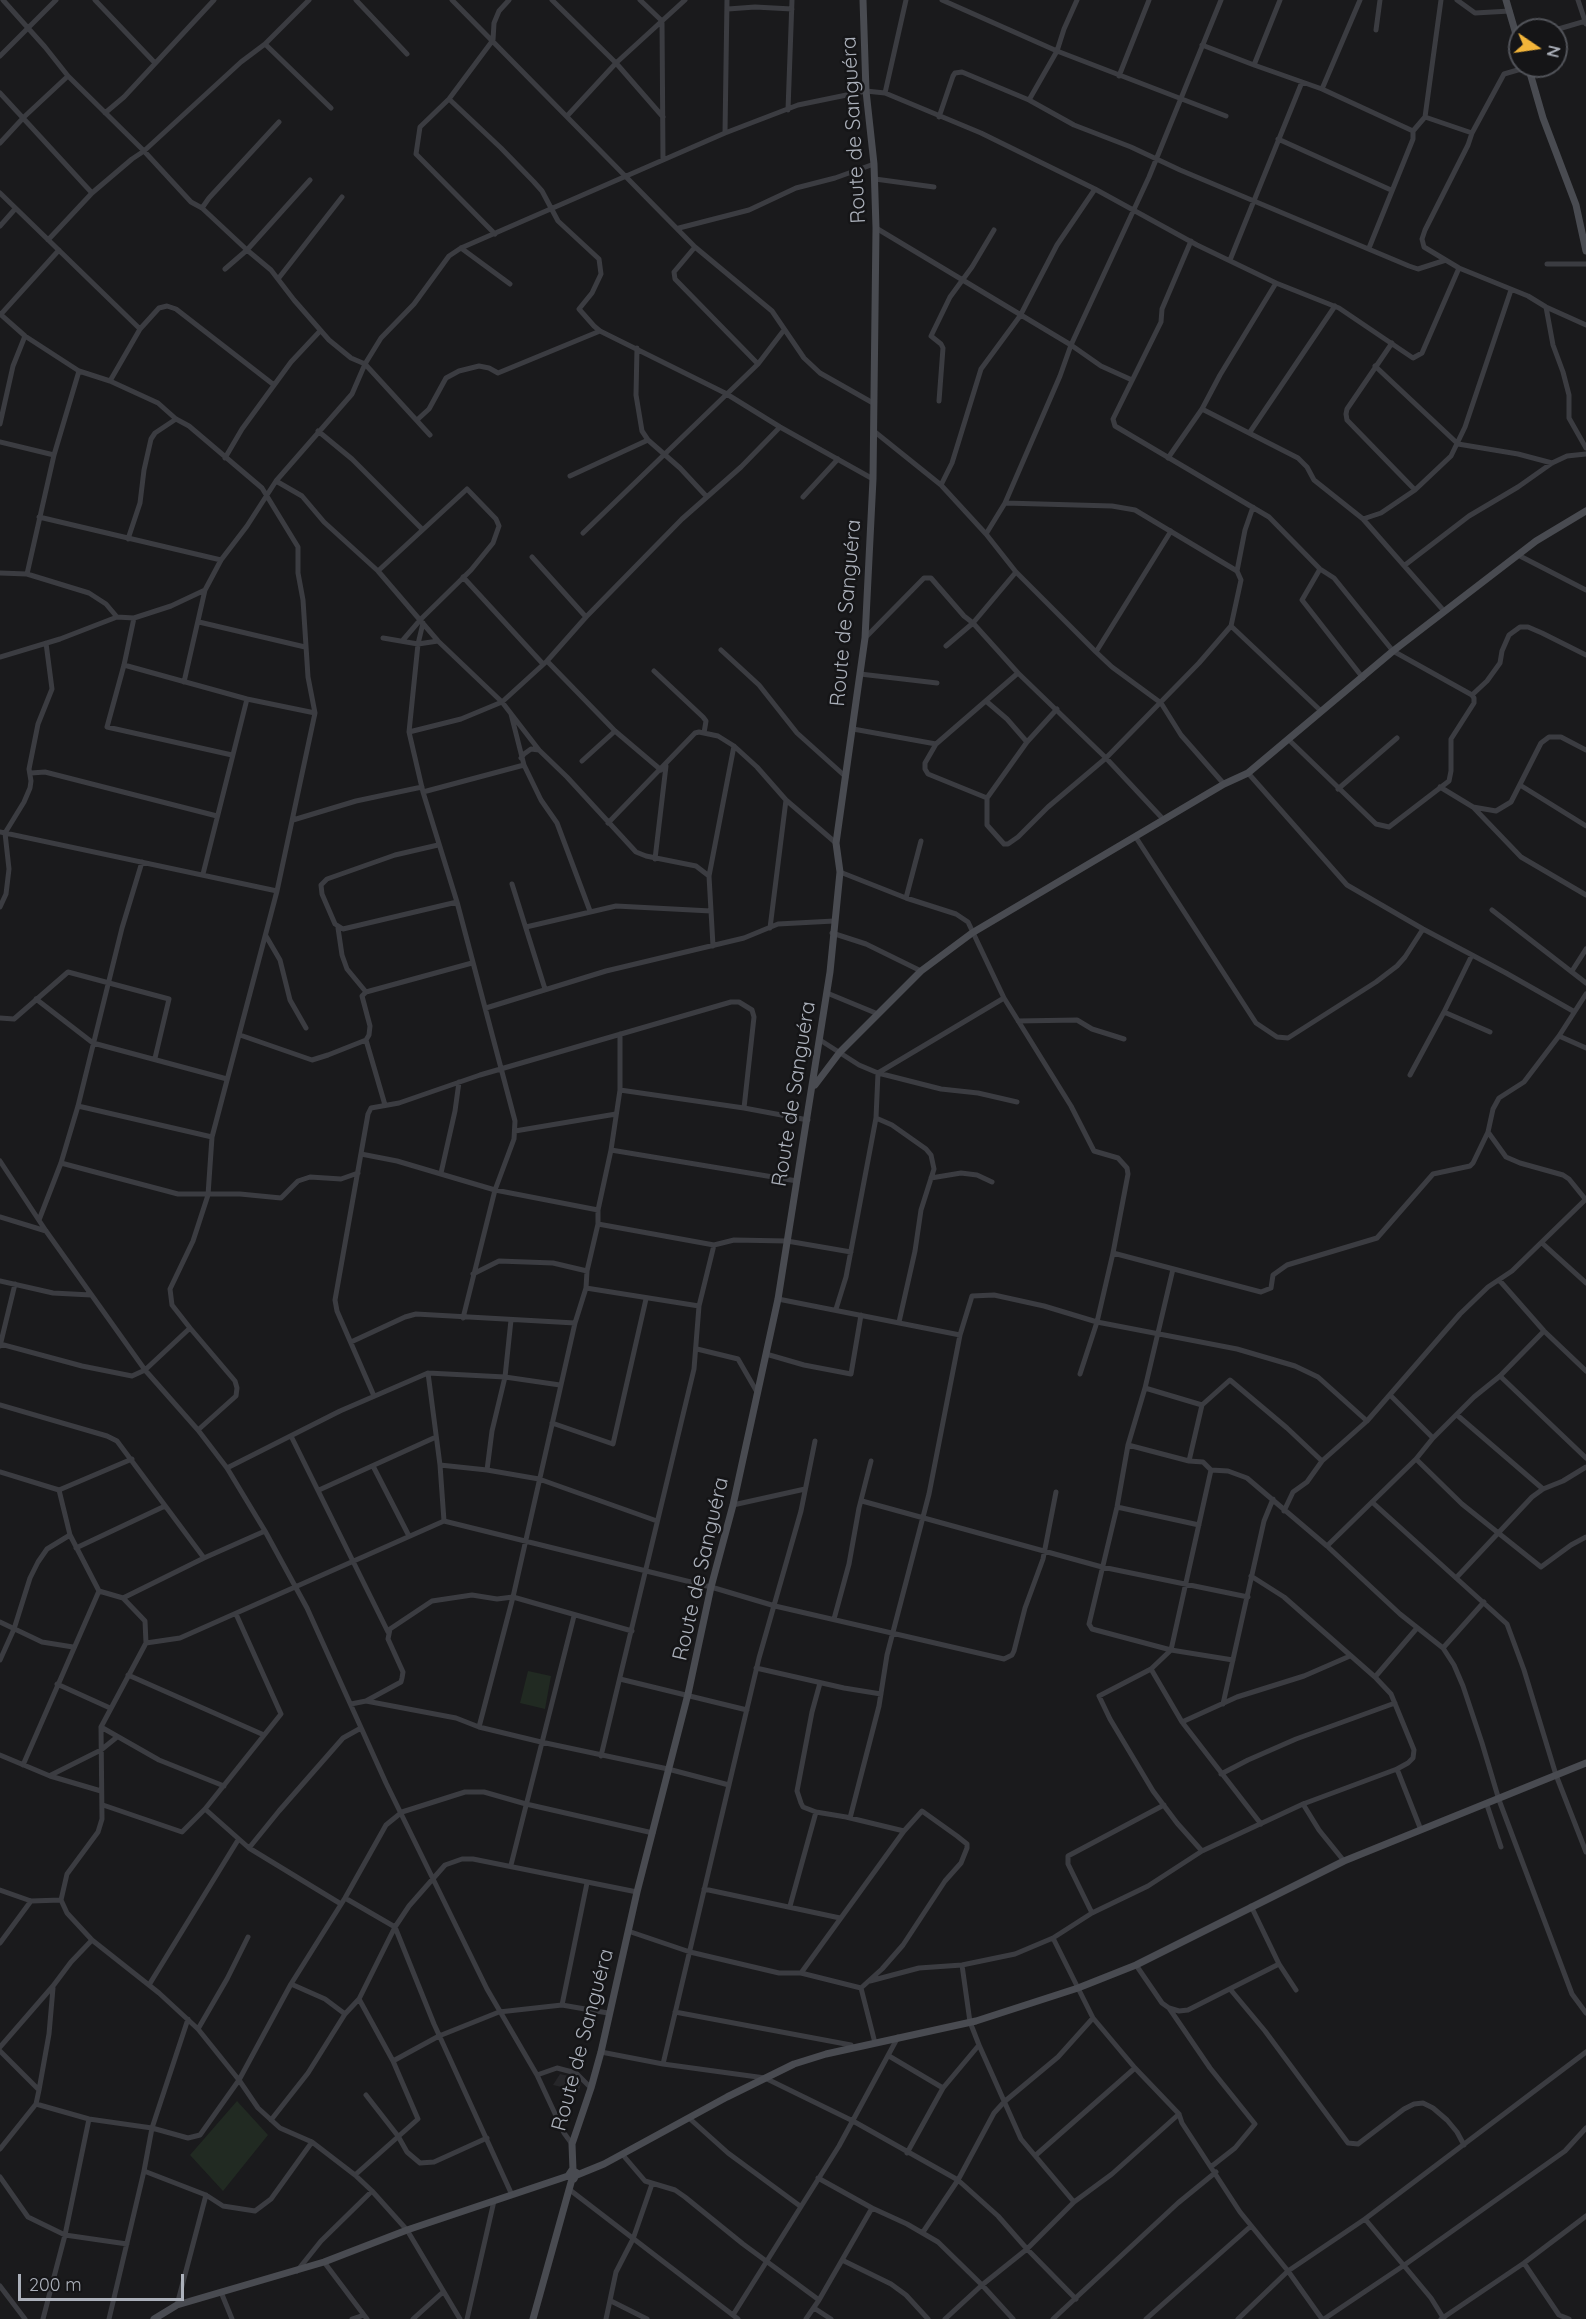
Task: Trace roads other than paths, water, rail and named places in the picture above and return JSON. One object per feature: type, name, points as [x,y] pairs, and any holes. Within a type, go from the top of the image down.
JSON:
[{"type":"street","points":[[3,0],[68,76],[144,151],[191,202],[202,208],[271,270],[320,331],[351,358],[365,364],[430,435]]},
{"type":"street","points":[[0,56],[56,0]]},
{"type":"street","points":[[94,0],[155,63]]},
{"type":"street","points":[[48,240],[92,194],[144,151],[241,62],[266,44],[309,0]]},
{"type":"street","points":[[356,0],[407,54]]},
{"type":"street","points":[[452,0],[568,115],[695,247],[772,311],[804,358],[820,373],[873,403]]},
{"type":"street","points":[[495,234],[416,154],[420,127],[449,99],[493,40],[494,23],[498,11],[508,0]]},
{"type":"street","points":[[552,0],[616,63],[663,117]]},
{"type":"street","points":[[640,0],[662,21],[663,160]]},
{"type":"street","points":[[568,115],[616,63],[685,0]]},
{"type":"street","points":[[725,133],[728,0]]},
{"type":"street","points":[[788,110],[792,0]]},
{"type":"street","name":"Route de Sanguéra","points":[[533,2319],[570,2190],[573,2175],[572,2144],[601,2052],[637,1892],[688,1694],[711,1587],[733,1505],[778,1299],[827,993],[840,872],[836,843],[865,638],[873,478],[875,179],[867,90],[863,0]]},
{"type":"street","points":[[885,93],[906,0]]},
{"type":"street","points":[[942,0],[1057,51],[1226,116]]},
{"type":"street","points":[[1029,100],[1057,51],[1077,0]]},
{"type":"street","points":[[1119,75],[1149,0]]},
{"type":"street","points":[[986,534],[1005,502],[1060,376],[1071,345],[1134,211],[1221,0]]},
{"type":"street","points":[[1254,64],[1280,0]]},
{"type":"street","points":[[1322,89],[1360,0]]},
{"type":"street","points":[[1376,30],[1380,0]]},
{"type":"street","points":[[1368,248],[1413,139],[1413,131],[1425,117],[1441,0]]},
{"type":"street","points":[[1457,0],[1475,13],[1510,11]]},
{"type":"street","points":[[1506,0],[1512,18]]},
{"type":"street","points":[[1568,27],[1586,23],[1578,0]]},
{"type":"street","points":[[105,113],[124,97],[211,1]]},
{"type":"street","points":[[728,9],[792,9]]},
{"type":"street","points":[[266,44],[331,108]]},
{"type":"street","points":[[1202,45],[1322,89],[1413,131]]},
{"type":"street","points":[[939,117],[953,76],[959,72],[1029,100],[1074,125],[1418,269],[1446,260]]},
{"type":"street","points":[[1508,73],[1504,74],[1472,133],[1425,230],[1422,239],[1424,247],[1458,268],[1528,296],[1586,325]]},
{"type":"street","points":[[0,143],[68,76]]},
{"type":"street","points":[[1531,78],[1543,118],[1576,205],[1586,251]]},
{"type":"street","points":[[1230,260],[1302,82]]},
{"type":"street","points":[[184,682],[205,590],[221,560],[247,526],[276,481],[352,394],[365,364],[381,338],[414,303],[449,256],[461,248],[725,133],[798,105],[867,90],[885,93],[939,117],[981,132],[1095,189],[1191,242],[1276,283],[1335,306],[1413,358],[1422,353],[1458,268]]},
{"type":"street","points":[[0,93],[92,194]]},
{"type":"street","points":[[449,99],[534,182],[558,221],[599,259],[601,274],[592,293],[579,309],[600,331],[726,393],[780,427],[873,478]]},
{"type":"street","points":[[1425,117],[1472,133]]},
{"type":"street","points":[[202,208],[279,122]]},
{"type":"street","points":[[1278,139],[1391,190]]},
{"type":"street","points":[[679,228],[748,210],[796,188],[835,178],[874,164]]},
{"type":"street","points":[[875,179],[934,187]]},
{"type":"street","points":[[225,269],[247,250],[310,180]]},
{"type":"street","points":[[941,485],[952,463],[981,369],[1020,316],[1057,245],[1095,189]]},
{"type":"street","points":[[0,193],[140,329]]},
{"type":"street","points":[[278,279],[342,197]]},
{"type":"street","points":[[0,226],[15,209]]},
{"type":"street","points":[[876,228],[1071,345],[1101,366],[1132,380]]},
{"type":"street","points":[[939,401],[943,348],[942,344],[931,336],[951,297],[994,230]]},
{"type":"street","points":[[1191,242],[1162,309],[1161,322],[1113,419],[1114,426],[1175,464],[1269,517],[1320,569],[1334,578],[1393,651],[1472,695],[1474,703],[1460,723],[1449,745],[1451,777],[1449,781],[1386,827],[1376,824],[1289,740]]},
{"type":"street","points":[[695,247],[674,272],[675,279],[758,364]]},
{"type":"street","points":[[461,248],[510,284]]},
{"type":"street","points":[[58,250],[1,314],[25,336],[79,371],[110,381],[158,403],[176,419],[189,426],[262,488],[288,527],[298,547],[298,573],[303,600],[308,677],[315,713],[277,891],[212,1137],[208,1195],[193,1241],[170,1288],[172,1305],[235,1381],[237,1388],[236,1396],[198,1430]]},
{"type":"street","points":[[1547,264],[1586,264]]},
{"type":"street","points":[[1168,458],[1202,409],[1276,283]]},
{"type":"street","points":[[1363,519],[1381,513],[1415,490],[1451,456],[1458,444],[1511,290]]},
{"type":"street","points":[[110,381],[140,329],[159,308],[166,306],[176,309],[274,385]]},
{"type":"street","points":[[1250,432],[1335,306]]},
{"type":"street","points":[[1546,307],[1553,345],[1569,395],[1569,418],[1586,448]]},
{"type":"street","points":[[583,533],[758,364],[784,330]]},
{"type":"street","points":[[225,458],[242,429],[291,362],[320,331]]},
{"type":"street","points":[[417,420],[429,409],[446,378],[459,371],[479,366],[498,373],[600,331]]},
{"type":"street","points":[[0,424],[13,366],[25,336]]},
{"type":"street","points":[[1392,343],[1347,409],[1347,420],[1415,490]]},
{"type":"street","points":[[637,348],[636,395],[642,431],[648,440],[707,497]]},
{"type":"street","points":[[1375,366],[1458,444],[1518,454],[1552,463]]},
{"type":"street","points":[[27,574],[54,455],[79,371]]},
{"type":"street","points":[[1202,409],[1298,458],[1307,467],[1314,480],[1363,519],[1444,612]]},
{"type":"street","points":[[128,539],[140,503],[151,439],[155,433],[176,419]]},
{"type":"street","points":[[409,732],[461,719],[502,702],[545,663],[586,617],[682,519],[741,467],[780,427]]},
{"type":"street","points":[[318,431],[352,459],[422,529]]},
{"type":"street","points":[[874,432],[941,485],[986,534],[1016,572],[1096,652],[1112,667],[1161,703],[1181,735],[1224,784]]},
{"type":"street","points":[[570,476],[648,440]]},
{"type":"street","points":[[0,442],[54,455]]},
{"type":"street","points":[[1405,565],[1469,516],[1518,487],[1552,463],[1567,456],[1586,454]]},
{"type":"street","points":[[803,497],[838,459]]},
{"type":"street","points":[[276,481],[302,496],[324,522],[378,571],[438,641],[502,702],[539,750],[636,852],[656,859],[696,866],[709,876]]},
{"type":"street","points":[[378,571],[467,489],[496,519],[499,526],[493,543],[403,640]]},
{"type":"street","points":[[1005,502],[1112,506],[1135,510],[1237,571],[1241,580],[1241,589],[1231,626],[1161,703],[1106,758],[1008,844],[1001,842],[987,825],[987,798],[1027,742],[1057,709]]},
{"type":"street","points":[[1237,571],[1245,530],[1253,507]]},
{"type":"street","points":[[813,1087],[840,1052],[921,971],[972,933],[1224,784],[1248,773],[1393,651],[1536,541],[1586,512]]},
{"type":"street","points":[[39,517],[128,539],[187,550],[221,560]]},
{"type":"street","points":[[1096,652],[1171,531]]},
{"type":"street","points":[[1518,555],[1586,590]]},
{"type":"street","points":[[532,557],[586,617]]},
{"type":"street","points":[[1320,569],[1302,600],[1363,678]]},
{"type":"street","points":[[946,646],[973,623],[1016,572]]},
{"type":"street","points":[[0,573],[27,574],[89,593],[106,604],[117,617]]},
{"type":"street","points":[[463,577],[545,663],[615,731],[661,770]]},
{"type":"street","points":[[865,638],[924,578],[928,577],[1018,673],[1057,709],[1164,819]]},
{"type":"street","points":[[0,657],[117,617],[134,618],[171,606],[205,590]]},
{"type":"street","points":[[134,618],[107,727],[232,755]]},
{"type":"street","points":[[422,621],[409,732],[515,1121],[515,1131],[495,1190],[463,1317]]},
{"type":"street","points":[[199,622],[305,647]]},
{"type":"street","points":[[1231,626],[1322,711]]},
{"type":"street","points":[[1472,695],[1487,681],[1500,663],[1509,635],[1520,627],[1528,627],[1586,655]]},
{"type":"street","points":[[383,638],[418,644],[438,641]]},
{"type":"street","points":[[0,907],[6,894],[9,869],[3,832],[27,796],[31,781],[29,769],[38,724],[52,689],[46,643]]},
{"type":"street","points":[[721,650],[759,685],[797,733],[846,777]]},
{"type":"street","points":[[124,665],[247,699],[315,713]]},
{"type":"street","points":[[654,671],[703,717],[706,721],[704,733]]},
{"type":"street","points":[[987,798],[928,774],[925,763],[936,744],[1018,673]]},
{"type":"street","points":[[860,674],[938,683]]},
{"type":"street","points":[[203,874],[247,699]]},
{"type":"street","points":[[986,702],[1027,742]]},
{"type":"street","points":[[510,712],[523,761],[541,800],[557,823],[590,911]]},
{"type":"street","points":[[853,729],[936,744]]},
{"type":"street","points":[[582,761],[615,731]]},
{"type":"street","points":[[608,823],[695,733],[704,733],[718,736],[734,746],[757,767],[786,800],[836,843]]},
{"type":"street","points":[[1473,807],[1490,811],[1503,808],[1511,802],[1541,743],[1549,737],[1561,737],[1585,748]]},
{"type":"street","points":[[1338,789],[1397,738]]},
{"type":"street","points":[[713,946],[709,876],[734,746]]},
{"type":"street","points":[[523,761],[524,754],[531,749],[539,750]]},
{"type":"street","points":[[293,820],[356,801],[423,789],[523,761]]},
{"type":"street","points":[[656,859],[666,764]]},
{"type":"street","points":[[31,773],[45,772],[217,816]]},
{"type":"street","points":[[1248,773],[1340,879],[1355,891],[1574,1011]]},
{"type":"street","points":[[1520,784],[1586,825]]},
{"type":"street","points":[[1440,787],[1473,807],[1521,857],[1586,895]]},
{"type":"street","points":[[770,928],[786,800]]},
{"type":"street","points":[[3,832],[277,891]]},
{"type":"street","points":[[1135,836],[1256,1023],[1277,1037],[1288,1038],[1350,1000],[1390,971],[1405,957],[1423,929]]},
{"type":"street","points":[[906,898],[921,841]]},
{"type":"street","points":[[366,992],[347,969],[342,955],[338,928],[322,894],[321,885],[323,881],[395,855],[438,845]]},
{"type":"street","points":[[39,1220],[62,1163],[142,862]]},
{"type":"street","points":[[840,872],[906,898],[956,914],[968,922],[1004,998],[1071,1106],[1094,1151],[1118,1158],[1127,1168],[1128,1174],[1113,1253],[1097,1322],[1080,1374]]},
{"type":"street","points":[[512,884],[545,989]]},
{"type":"street","points":[[338,928],[356,927],[457,902]]},
{"type":"street","points":[[526,927],[616,906],[711,911]]},
{"type":"street","points":[[1492,910],[1586,982]]},
{"type":"street","points":[[486,1008],[606,971],[744,938],[778,924],[834,921]]},
{"type":"street","points":[[832,933],[866,944],[921,971]]},
{"type":"street","points":[[266,936],[280,960],[290,1000],[306,1028]]},
{"type":"street","points":[[1572,971],[1586,949]]},
{"type":"street","points":[[1410,1075],[1472,955]]},
{"type":"street","points":[[240,1035],[312,1060],[366,1040],[371,1031],[362,996],[366,992],[472,963]]},
{"type":"street","points":[[0,1018],[14,1019],[68,972],[169,999],[155,1058]]},
{"type":"street","points":[[827,993],[878,1014]]},
{"type":"street","points":[[1113,1253],[1261,1292],[1271,1288],[1274,1275],[1287,1265],[1377,1238],[1433,1174],[1470,1166],[1473,1163],[1488,1132],[1493,1108],[1499,1098],[1524,1082],[1559,1036],[1586,994]]},
{"type":"street","points":[[878,1073],[1004,998]]},
{"type":"street","points":[[36,999],[93,1043],[227,1079]]},
{"type":"street","points":[[374,1396],[337,1311],[335,1300],[369,1111],[432,1093],[502,1069],[731,1002],[745,1005],[752,1010],[754,1017],[744,1108]]},
{"type":"street","points":[[1444,1012],[1490,1032]]},
{"type":"street","points":[[1018,1021],[1077,1020],[1092,1029],[1124,1039]]},
{"type":"street","points":[[479,1727],[513,1597],[574,1323],[586,1288],[587,1271],[598,1224],[598,1210],[620,1090],[620,1034]]},
{"type":"street","points":[[1559,1036],[1586,1048]]},
{"type":"street","points":[[366,1040],[385,1105]]},
{"type":"street","points":[[820,1040],[859,1065],[878,1073],[941,1089],[978,1093],[1017,1102]]},
{"type":"street","points":[[836,1309],[846,1277],[876,1118],[878,1073]]},
{"type":"street","points":[[441,1173],[459,1082]]},
{"type":"street","points":[[620,1090],[808,1120]]},
{"type":"street","points":[[78,1106],[212,1137]]},
{"type":"street","points":[[515,1131],[616,1114]]},
{"type":"street","points":[[876,1118],[892,1125],[926,1149],[931,1155],[934,1169],[921,1210],[899,1322]]},
{"type":"street","points":[[1284,1511],[1293,1492],[1307,1482],[1322,1461],[1367,1420],[1460,1314],[1488,1287],[1500,1281],[1542,1244],[1586,1200],[1563,1175],[1509,1159],[1488,1132]]},
{"type":"street","points":[[610,1150],[797,1181]]},
{"type":"street","points":[[361,1154],[390,1158],[495,1190],[598,1210]]},
{"type":"street","points":[[0,1161],[46,1231],[145,1370],[198,1430],[227,1468],[265,1531],[307,1608],[361,1728],[499,2012],[537,2075],[564,2133],[572,2144]]},
{"type":"street","points":[[62,1163],[178,1194],[281,1198],[298,1181],[310,1177],[341,1179],[358,1173]]},
{"type":"street","points":[[931,1178],[961,1173],[977,1175],[992,1182]]},
{"type":"street","points":[[0,1217],[46,1231]]},
{"type":"street","points":[[598,1224],[714,1245],[734,1240],[787,1241],[851,1252]]},
{"type":"street","points":[[1542,1244],[1586,1283]]},
{"type":"street","points":[[601,1756],[697,1349],[699,1306],[714,1245]]},
{"type":"street","points":[[473,1274],[500,1261],[553,1263],[587,1271]]},
{"type":"street","points":[[1173,1269],[1145,1388],[1128,1445],[1117,1507],[1089,1626],[1092,1629],[1171,1650],[1233,1660]]},
{"type":"street","points":[[0,1281],[53,1293],[91,1295]]},
{"type":"street","points":[[1500,1281],[1544,1332],[1586,1371]]},
{"type":"street","points":[[15,1284],[0,1345],[125,1376],[137,1375],[190,1328]]},
{"type":"street","points":[[586,1288],[699,1306]]},
{"type":"street","points":[[850,1818],[881,1694],[887,1655],[923,1518],[960,1335],[970,1297],[976,1294],[994,1295],[1044,1306],[1097,1322],[1237,1349],[1309,1371],[1367,1420]]},
{"type":"street","points":[[552,1424],[614,1444],[646,1299]]},
{"type":"street","points":[[778,1299],[960,1335]]},
{"type":"street","points":[[351,1342],[416,1314],[574,1323]]},
{"type":"street","points":[[766,1354],[804,1365],[851,1374],[861,1315]]},
{"type":"street","points":[[487,1470],[492,1431],[505,1377],[511,1320]]},
{"type":"street","points":[[1327,1546],[1416,1459],[1433,1438],[1544,1332]]},
{"type":"street","points":[[697,1349],[738,1359],[757,1392]]},
{"type":"street","points":[[227,1468],[374,1396],[428,1373],[505,1377],[560,1385]]},
{"type":"street","points":[[428,1373],[440,1465],[444,1521]]},
{"type":"street","points":[[1500,1376],[1586,1458]]},
{"type":"street","points":[[1189,1461],[1202,1405],[1230,1380],[1322,1461]]},
{"type":"street","points":[[1145,1388],[1202,1405]]},
{"type":"street","points":[[1390,1395],[1433,1438]]},
{"type":"street","points":[[0,1405],[113,1438],[132,1459],[204,1558]]},
{"type":"street","points":[[1457,1415],[1543,1489]]},
{"type":"street","points":[[291,1436],[320,1490],[388,1632],[388,1639],[403,1672],[401,1682],[366,1701],[351,1704]]},
{"type":"street","points":[[320,1490],[436,1437]]},
{"type":"street","points":[[663,2064],[756,1668],[801,1511],[815,1441]]},
{"type":"street","points":[[1128,1445],[1189,1461],[1203,1462],[1211,1470],[1227,1471],[1247,1478],[1327,1546],[1417,1628],[1443,1648],[1454,1665],[1463,1686],[1499,1800],[1572,1994],[1586,2013]]},
{"type":"street","points":[[0,1472],[59,1490],[132,1459]]},
{"type":"street","points":[[1416,1459],[1462,1504],[1541,1567],[1586,1537]]},
{"type":"street","points":[[834,1619],[849,1564],[871,1461]]},
{"type":"street","points":[[440,1465],[539,1479],[657,1521]]},
{"type":"street","points":[[374,1466],[409,1536]]},
{"type":"street","points":[[1456,1578],[1543,1489],[1563,1481],[1586,1467]]},
{"type":"street","points":[[1202,1851],[1153,1791],[1110,1719],[1099,1696],[1151,1669],[1171,1650],[1211,1470]]},
{"type":"street","points":[[733,1505],[805,1489]]},
{"type":"street","points":[[59,1490],[70,1535],[99,1591],[123,1598],[145,1621],[146,1643],[101,1727],[102,1819],[98,1832],[67,1874],[61,1900],[68,1913],[93,1940],[149,1985],[198,2029],[239,2080],[258,2108],[280,2128],[312,2142],[355,2175],[372,2192],[407,2230],[460,2319]]},
{"type":"street","points":[[146,1643],[180,1638],[444,1521],[711,1587],[775,1606],[1004,1659],[1009,1658],[1014,1651],[1025,1608],[1045,1551],[1056,1492]]},
{"type":"street","points":[[1223,1704],[1264,1521],[1273,1499]]},
{"type":"street","points":[[862,1501],[1102,1567],[1248,1597]]},
{"type":"street","points":[[1372,1502],[1507,1624],[1556,1775],[1584,1839],[1586,1852]]},
{"type":"street","points":[[76,1548],[165,1506]]},
{"type":"street","points":[[1117,1507],[1199,1525]]},
{"type":"street","points":[[123,1598],[265,1531]]},
{"type":"street","points":[[0,1660],[14,1629],[30,1578],[38,1562],[47,1549],[70,1535]]},
{"type":"street","points":[[870,1981],[919,1968],[962,1965],[1003,1958],[1053,1938],[1092,1913],[1148,1886],[1202,1851],[1304,1804],[1396,1769],[1413,1758],[1414,1750],[1391,1694],[1375,1677],[1284,1597],[1251,1576]]},
{"type":"street","points":[[23,1765],[99,1591]]},
{"type":"street","points":[[388,1632],[432,1600],[472,1595],[497,1599],[513,1597],[632,1631]]},
{"type":"street","points":[[1443,1648],[1484,1602]]},
{"type":"street","points":[[103,1805],[182,1832],[205,1809],[280,1714],[236,1614]]},
{"type":"street","points":[[511,1865],[574,1616]]},
{"type":"street","points":[[0,1622],[42,1642],[73,1647]]},
{"type":"street","points":[[1375,1677],[1417,1628]]},
{"type":"street","points":[[1182,1722],[1237,1697],[1304,1676],[1350,1656]]},
{"type":"street","points":[[756,1668],[881,1694]]},
{"type":"street","points":[[1151,1669],[1182,1722],[1261,1824]]},
{"type":"street","points":[[128,1675],[264,1735]]},
{"type":"street","points":[[620,1679],[747,1710]]},
{"type":"street","points":[[820,1683],[797,1791],[803,1807],[816,1812],[904,1831]]},
{"type":"street","points":[[57,1684],[110,1708]]},
{"type":"street","points":[[366,1701],[456,1718],[479,1727],[601,1756],[668,1769],[729,1785]]},
{"type":"street","points":[[1221,1774],[1296,1739],[1395,1703]]},
{"type":"street","points":[[101,1727],[159,1760],[224,1786]]},
{"type":"street","points":[[249,1848],[343,1738],[361,1728]]},
{"type":"street","points":[[50,1776],[101,1750],[117,1737]]},
{"type":"street","points":[[0,1755],[50,1776],[101,1791]]},
{"type":"street","points":[[154,2319],[177,2305],[297,2271],[407,2230],[573,2175],[622,2154],[765,2078],[811,2058],[970,2022],[1078,1988],[1136,1965],[1344,1861],[1586,1763]]},
{"type":"street","points":[[1396,1769],[1421,1830]]},
{"type":"street","points":[[36,2104],[89,2119],[152,2128],[188,2138],[200,2135],[239,2080],[291,1984],[343,1901],[386,1825],[402,1812],[473,1791],[653,1833]]},
{"type":"street","points":[[1304,1804],[1319,1830],[1344,1861]]},
{"type":"street","points":[[1487,1804],[1501,1846]]},
{"type":"street","points":[[1092,1913],[1068,1864],[1068,1856],[1164,1805]]},
{"type":"street","points":[[205,1809],[249,1848],[343,1901],[395,1927],[439,2036],[512,2195]]},
{"type":"street","points":[[801,1973],[904,1831],[922,1811],[957,1836],[968,1848],[961,1863],[945,1881],[903,1945],[861,1988]]},
{"type":"street","points":[[790,1906],[816,1812]]},
{"type":"street","points":[[149,1985],[238,1840]]},
{"type":"street","points":[[271,2120],[308,2073],[345,2014],[359,1999],[395,1927],[433,1877],[445,1865],[462,1859],[511,1865],[637,1892]]},
{"type":"street","points":[[562,2005],[587,1883]]},
{"type":"street","points":[[704,1889],[840,1918]]},
{"type":"street","points":[[0,1890],[31,1901],[61,1900]]},
{"type":"street","points":[[0,1943],[31,1901]]},
{"type":"street","points":[[1251,1906],[1279,1964],[1296,1990]]},
{"type":"street","points":[[628,1931],[690,1952],[779,1973],[801,1973],[861,1988]]},
{"type":"street","points":[[198,2029],[248,1937]]},
{"type":"street","points":[[1053,1938],[1093,2018],[1135,2068],[1179,2114],[1182,2123],[1251,2226],[1323,2319],[1404,2266],[1565,2151],[1586,2128]]},
{"type":"street","points":[[39,2090],[0,2049],[53,1986],[70,1962],[93,1940]]},
{"type":"street","points":[[1169,2008],[1188,2010],[1279,1964]]},
{"type":"street","points":[[962,1965],[970,2022],[1021,2139],[1074,2202]]},
{"type":"street","points":[[1136,1965],[1210,2068],[1255,2124],[1235,2148],[1212,2166]]},
{"type":"street","points":[[291,1984],[325,1999],[345,2014]]},
{"type":"street","points":[[0,2149],[36,2104],[49,2034],[53,1986]]},
{"type":"street","points":[[861,1988],[876,2043]]},
{"type":"street","points":[[1230,1989],[1348,2143],[1358,2144],[1404,2109],[1423,2103],[1447,2120],[1458,2132],[1464,2145]]},
{"type":"street","points":[[355,2175],[418,2119],[393,2061],[359,1999]]},
{"type":"street","points":[[393,2061],[466,2023],[499,2012],[562,2005],[608,2013]]},
{"type":"street","points":[[675,2012],[851,2045],[853,2048]]},
{"type":"street","points":[[923,2232],[958,2180],[987,2125],[1004,2102],[1058,2057],[1093,2018]]},
{"type":"street","points":[[108,2319],[128,2244],[152,2128],[188,2019]]},
{"type":"street","points":[[570,2190],[735,2317],[767,2260],[853,2121],[898,2037]]},
{"type":"street","points":[[907,2153],[943,2088],[979,2045]]},
{"type":"street","points":[[601,2052],[663,2064],[765,2078],[853,2121],[958,2180],[998,2216],[1076,2299]]},
{"type":"street","points":[[1238,2319],[1288,2271],[1365,2219],[1586,2052]]},
{"type":"street","points":[[889,2056],[943,2088]]},
{"type":"street","points":[[537,2075],[557,2068],[566,2070],[576,2073],[591,2088]]},
{"type":"street","points":[[1036,2155],[1135,2068]]},
{"type":"street","points":[[366,2095],[412,2156],[420,2163],[426,2164],[487,2138]]},
{"type":"street","points":[[945,2319],[982,2285],[1027,2249],[1074,2202],[1112,2174],[1179,2114]]},
{"type":"street","points":[[689,2118],[728,2153],[800,2206]]},
{"type":"street","points":[[43,2319],[65,2235],[89,2119]]},
{"type":"street","points":[[144,2171],[206,2194],[225,2206],[248,2211],[259,2209],[271,2199],[312,2142]]},
{"type":"street","points":[[622,2154],[645,2181],[675,2190],[819,2300]]},
{"type":"street","points":[[1053,2319],[1178,2203],[1216,2172]]},
{"type":"street","points":[[0,2178],[28,2217],[65,2235],[128,2244]]},
{"type":"street","points":[[818,2178],[938,2242],[1013,2319]]},
{"type":"street","points":[[606,2319],[616,2272],[633,2239],[652,2184]]},
{"type":"street","points":[[297,2271],[321,2241],[372,2192]]},
{"type":"street","points":[[177,2305],[196,2240],[206,2194]]},
{"type":"street","points":[[467,2319],[494,2201]]},
{"type":"street","points":[[806,2319],[872,2208]]},
{"type":"street","points":[[1365,2219],[1431,2298],[1443,2318],[1524,2263],[1586,2216]]},
{"type":"street","points":[[1146,2319],[1251,2226]]},
{"type":"street","points":[[842,2260],[891,2284],[906,2295],[928,2319]]},
{"type":"street","points":[[324,2262],[365,2317],[352,2319]]},
{"type":"street","points":[[1524,2263],[1559,2315],[1569,2319]]},
{"type":"street","points":[[0,2286],[25,2319]]},
{"type":"street","points":[[221,2292],[232,2319]]},
{"type":"street","points":[[413,2319],[443,2292]]},
{"type":"street","points":[[611,2301],[647,2319]]},
{"type":"street","points":[[814,2308],[831,2319]]},
{"type":"street","points":[[1553,2319],[1559,2315]]}]
